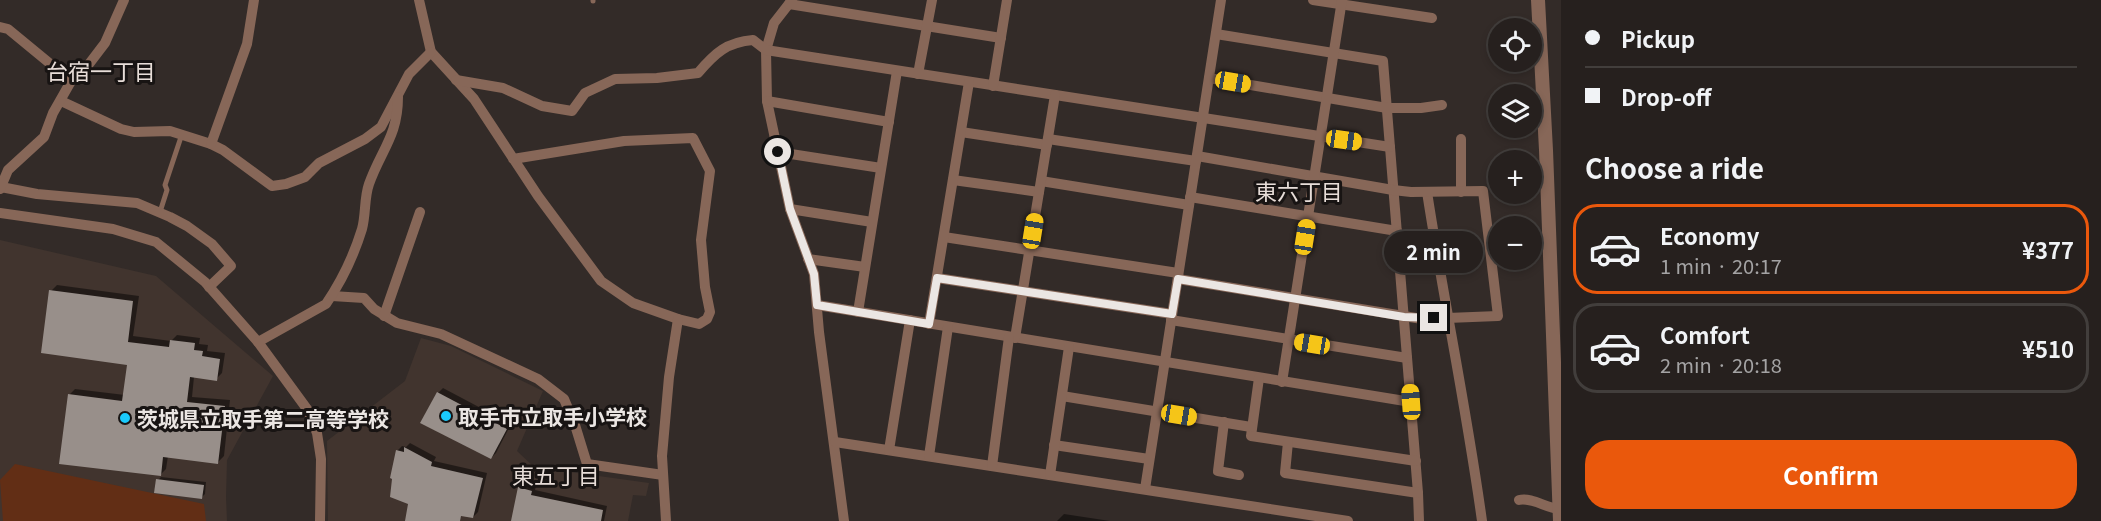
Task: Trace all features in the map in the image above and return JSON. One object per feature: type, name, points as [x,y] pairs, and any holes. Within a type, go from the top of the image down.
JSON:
[{"type":"street","points":[[124,0],[105,43],[89,64],[74,76],[53,113],[44,137],[8,170],[0,188],[37,194],[137,203],[160,213],[187,226],[212,244],[231,266],[210,287]]},
{"type":"street","points":[[211,144],[247,44],[254,0]]},
{"type":"street","points":[[419,0],[431,52],[474,99],[537,196],[601,281],[633,303],[699,324],[707,319],[710,312],[705,287],[701,240],[710,171],[693,138],[624,141],[513,159]]},
{"type":"street","points":[[918,74],[932,0]]},
{"type":"street","points":[[993,86],[1006,0]]},
{"type":"street","points":[[1145,489],[1221,0]]},
{"type":"street","points":[[1313,0],[1341,2],[1432,18]]},
{"type":"street","points":[[1538,0],[1559,423],[1560,515]]},
{"type":"street","points":[[844,521],[819,333],[814,274],[790,209],[767,101],[766,50],[774,23],[790,2],[1001,38]]},
{"type":"street","points":[[1282,382],[1341,2]]},
{"type":"street","points":[[0,27],[8,29],[59,71],[74,76]]},
{"type":"street","points":[[1216,34],[1383,61],[1419,521]]},
{"type":"street","points":[[456,80],[503,88],[542,106],[572,111],[585,93],[615,79],[657,78],[698,73],[713,55],[736,41],[753,40],[766,50],[1390,147]]},
{"type":"street","points":[[61,101],[121,129],[134,132],[170,130],[211,144],[223,150],[272,186],[305,177],[319,163],[365,140],[381,127],[409,74],[431,52]]},
{"type":"street","points":[[858,312],[897,71]]},
{"type":"street","points":[[1209,78],[1387,108],[1442,105]]},
{"type":"street","points":[[929,324],[969,82]]},
{"type":"street","points":[[258,342],[326,304],[332,296],[363,227],[369,185],[392,136],[398,115],[398,93]]},
{"type":"street","points":[[992,466],[1012,337],[1023,291],[1055,95]]},
{"type":"street","points":[[767,101],[889,122]]},
{"type":"street","points":[[944,237],[1030,250],[1404,317],[1422,319],[1498,316],[1483,191],[1393,190],[1196,159],[961,132]]},
{"type":"street","points":[[1461,139],[1461,192]]},
{"type":"street","points":[[778,152],[881,168]]},
{"type":"street","points":[[0,160],[8,170]]},
{"type":"street","points":[[953,180],[1190,201],[1397,231]]},
{"type":"street","points":[[1427,192],[1482,521]]},
{"type":"street","points":[[790,209],[872,222]]},
{"type":"street","points":[[384,316],[420,212]]},
{"type":"street","points":[[0,213],[113,229],[156,242],[210,287],[258,342],[307,409],[317,433],[321,459],[320,521]]},
{"type":"street","points":[[808,259],[865,267]]},
{"type":"street","points":[[937,278],[1172,317],[1289,340],[1407,358]]},
{"type":"street","points":[[332,296],[364,298],[384,316],[397,323],[441,334],[538,379],[564,399],[576,425],[587,464],[663,475]]},
{"type":"street","points":[[817,305],[1411,402]]},
{"type":"street","points":[[666,521],[662,456],[669,377],[678,319]]},
{"type":"street","points":[[889,450],[909,321]]},
{"type":"street","points":[[928,456],[948,327]]},
{"type":"street","points":[[1050,475],[1069,347]]},
{"type":"street","points":[[1259,378],[1251,436],[1416,461]]},
{"type":"street","points":[[1062,396],[1251,427]]},
{"type":"street","points":[[1224,422],[1218,471],[1239,475]]},
{"type":"street","points":[[835,442],[1348,521]]},
{"type":"street","points":[[1288,442],[1285,473],[1418,493]]},
{"type":"street","points":[[1054,445],[1149,459]]},
{"type":"street","points":[[1519,500],[1525,499],[1553,509],[1560,515]]},
{"type":"lane","points":[[160,213],[167,190],[165,185],[182,134]]},
{"type":"shaded area","name":"茨城県立取手第二高等学校","points":[[0,240],[156,276],[273,376],[227,460],[227,521],[0,521]]},
{"type":"shaded area","name":"取手市立取手小学校","points":[[421,338],[451,346],[543,391],[517,451],[534,467],[649,483],[646,496],[633,495],[628,521],[328,521],[327,441],[405,381]]},
{"type":"shaded area","points":[[15,464],[204,504],[206,521],[3,521],[0,480]]},
{"type":"building","points":[[49,290],[133,301],[128,342],[169,347],[170,340],[195,343],[194,350],[203,351],[202,356],[220,359],[217,381],[190,377],[187,402],[225,406],[218,464],[163,457],[161,476],[59,464],[68,394],[122,401],[127,365],[41,353]]},
{"type":"building","points":[[437,392],[507,429],[491,459],[420,423]]},
{"type":"building","points":[[404,447],[432,462],[431,466],[483,478],[473,518],[461,516],[460,521],[405,521],[408,504],[390,497],[392,479],[390,478],[396,450],[404,452]]},
{"type":"building","points":[[156,479],[204,485],[202,499],[154,493]]},
{"type":"building","points":[[518,487],[532,491],[531,495],[603,510],[601,521],[511,521]]},
{"type":"place","name":"取手市立取手小学校","points":[[446,416]]},
{"type":"place","name":"茨城県立取手第二高等学校","points":[[125,418]]},
{"type":"district","name":"台宿一丁目","points":[[101,70]]},
{"type":"district","name":"東六丁目","points":[[1299,190]]},
{"type":"district","name":"東五丁目","points":[[556,474]]},
{"type":"route","points":[[778,152],[790,209],[814,274],[817,305],[929,324],[937,278],[1172,314],[1178,279],[1404,317],[1434,318]]}]
